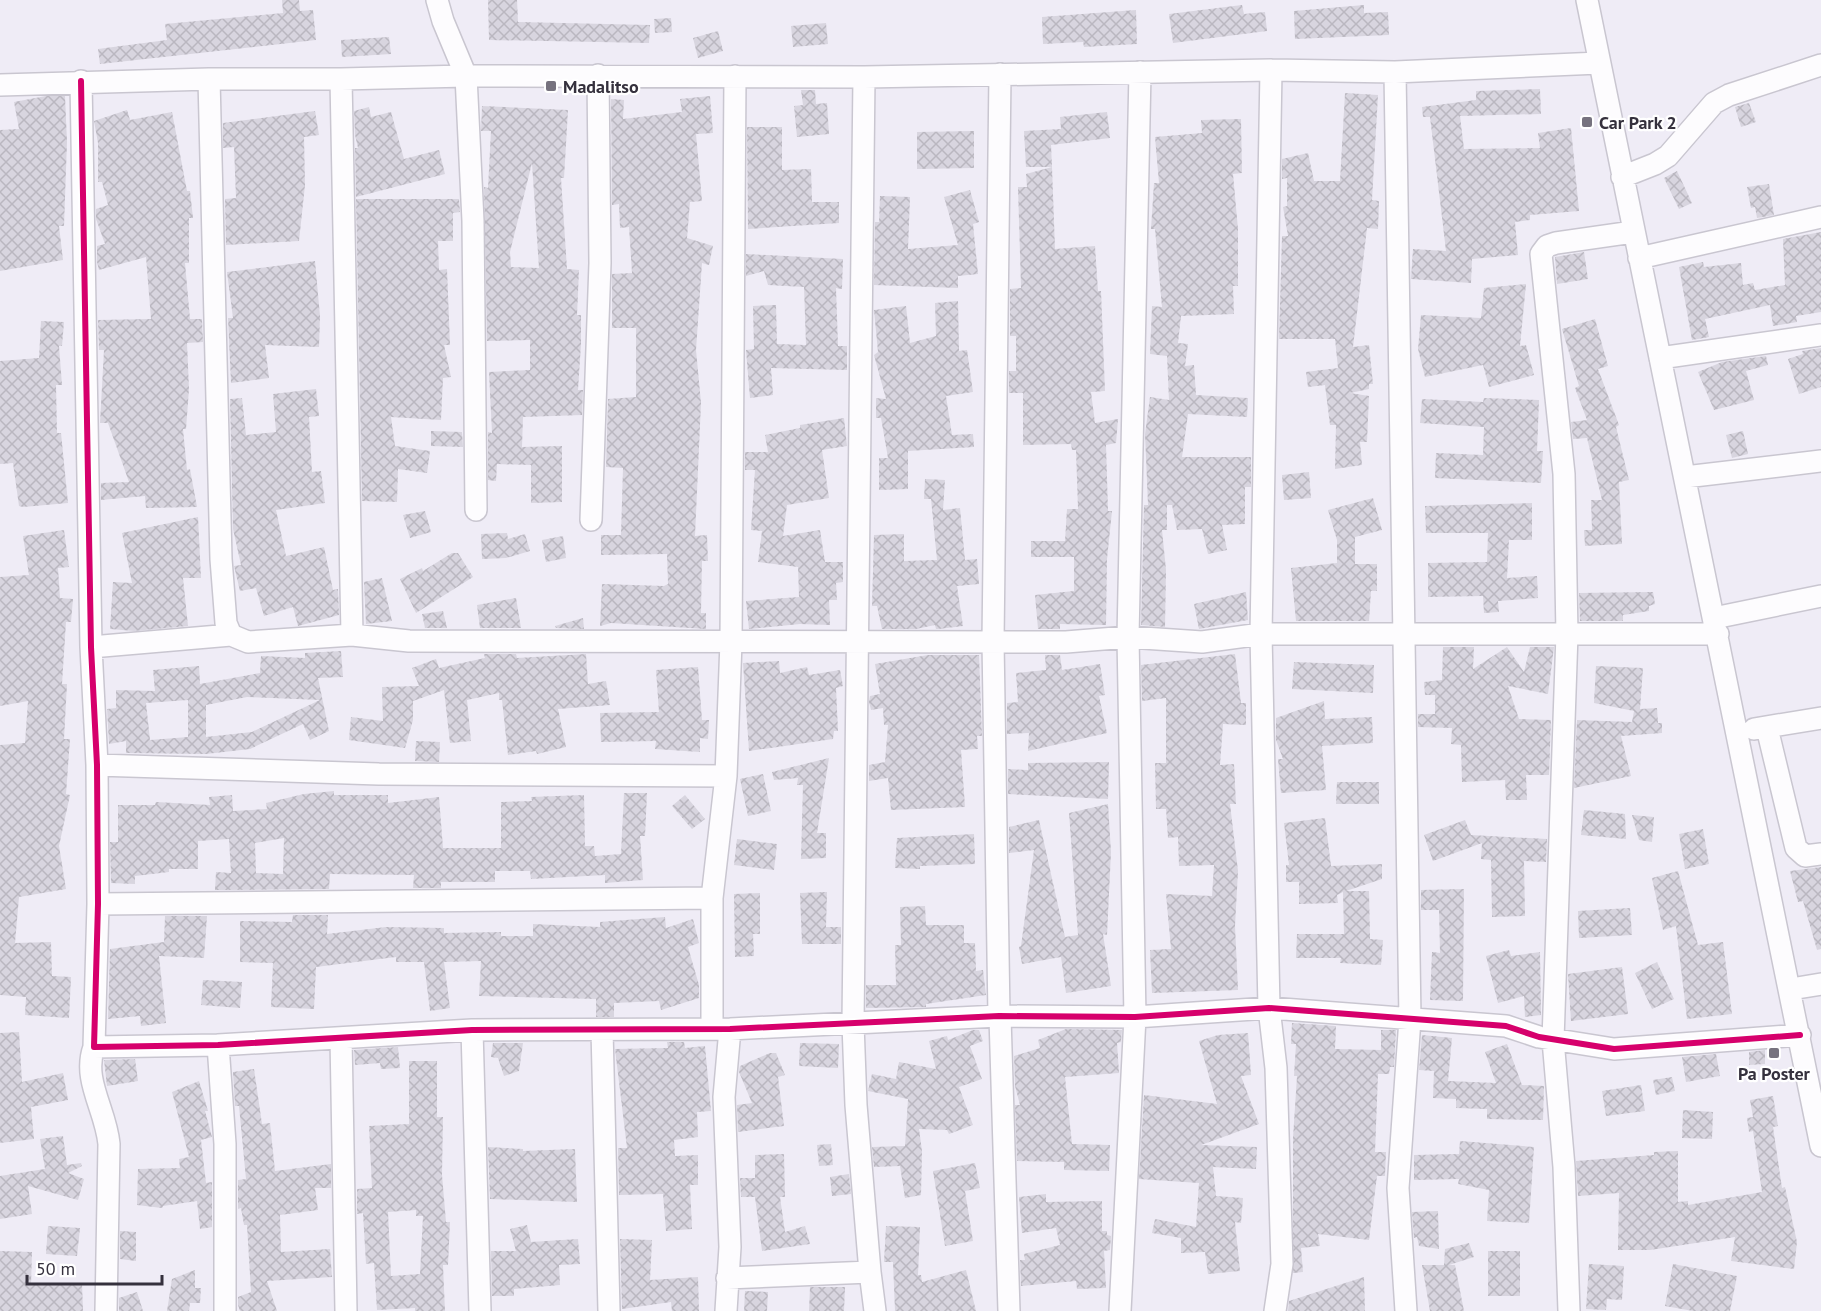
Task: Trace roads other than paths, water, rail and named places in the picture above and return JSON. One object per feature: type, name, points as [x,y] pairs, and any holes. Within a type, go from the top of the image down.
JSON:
[{"type":"street","points":[[437,0],[443,21],[466,76],[473,221],[476,510]]},
{"type":"street","points":[[1587,0],[1791,990],[1821,1146]]},
{"type":"street","points":[[0,85],[81,81],[466,76],[864,77],[1271,70],[1395,72],[1599,63]]},
{"type":"street","points":[[1622,177],[1655,165],[1668,156],[1714,103],[1729,94],[1821,65]]},
{"type":"street","points":[[1271,70],[1261,634],[1269,1008],[1276,1068],[1282,1264],[1275,1311]]},
{"type":"street","points":[[1120,1311],[1135,1017],[1128,637],[1140,72]]},
{"type":"street","points":[[1395,72],[1410,1019],[1398,1188],[1406,1311]]},
{"type":"street","points":[[1000,74],[993,641],[1000,1016],[1010,1311]]},
{"type":"street","points":[[591,520],[600,262],[598,75]]},
{"type":"street","points":[[726,1311],[730,1247],[721,1029],[712,897],[726,776],[731,642],[735,76]]},
{"type":"street","points":[[864,77],[853,1024],[856,1105],[875,1311]]},
{"type":"street","points":[[209,79],[220,559],[226,623],[231,635]]},
{"type":"street","points":[[341,79],[352,635]]},
{"type":"street","points":[[81,81],[91,646],[98,765],[98,904],[94,1047],[88,1063],[91,1081],[107,1124],[109,1144],[106,1311]]},
{"type":"street","points":[[1639,258],[1821,217]]},
{"type":"street","points":[[1569,1311],[1564,1167],[1553,1040],[1567,634],[1564,474],[1541,254],[1547,246],[1556,243],[1634,231]]},
{"type":"street","points":[[1660,358],[1821,335]]},
{"type":"street","points":[[1685,477],[1821,461]]},
{"type":"street","points":[[91,646],[231,635],[248,642],[352,635],[409,641],[858,643],[1066,642],[1128,637],[1202,642],[1261,634],[1567,634],[1716,626],[1821,596]]},
{"type":"street","points":[[1737,731],[1821,718]]},
{"type":"street","points":[[1767,728],[1796,848],[1805,856],[1821,854]]},
{"type":"street","points":[[98,765],[379,774],[726,776]]},
{"type":"street","points":[[98,904],[712,897]]},
{"type":"street","points":[[1791,990],[1821,984]]},
{"type":"street","points":[[94,1047],[218,1045],[472,1030],[721,1029],[1000,1016],[1135,1017],[1269,1008],[1506,1026],[1553,1040],[1614,1050],[1800,1035]]},
{"type":"street","points":[[472,1030],[480,1311]]},
{"type":"street","points":[[602,1030],[609,1311]]},
{"type":"street","points":[[341,1038],[346,1311]]},
{"type":"street","points":[[218,1045],[225,1144],[225,1311]]},
{"type":"street","points":[[727,1278],[870,1272]]},
{"type":"place","name":"Madalitso","points":[[551,86]]},
{"type":"place","name":"Car Park 2","points":[[1587,122]]},
{"type":"place","name":"Pa Poster","points":[[1774,1053]]}]
